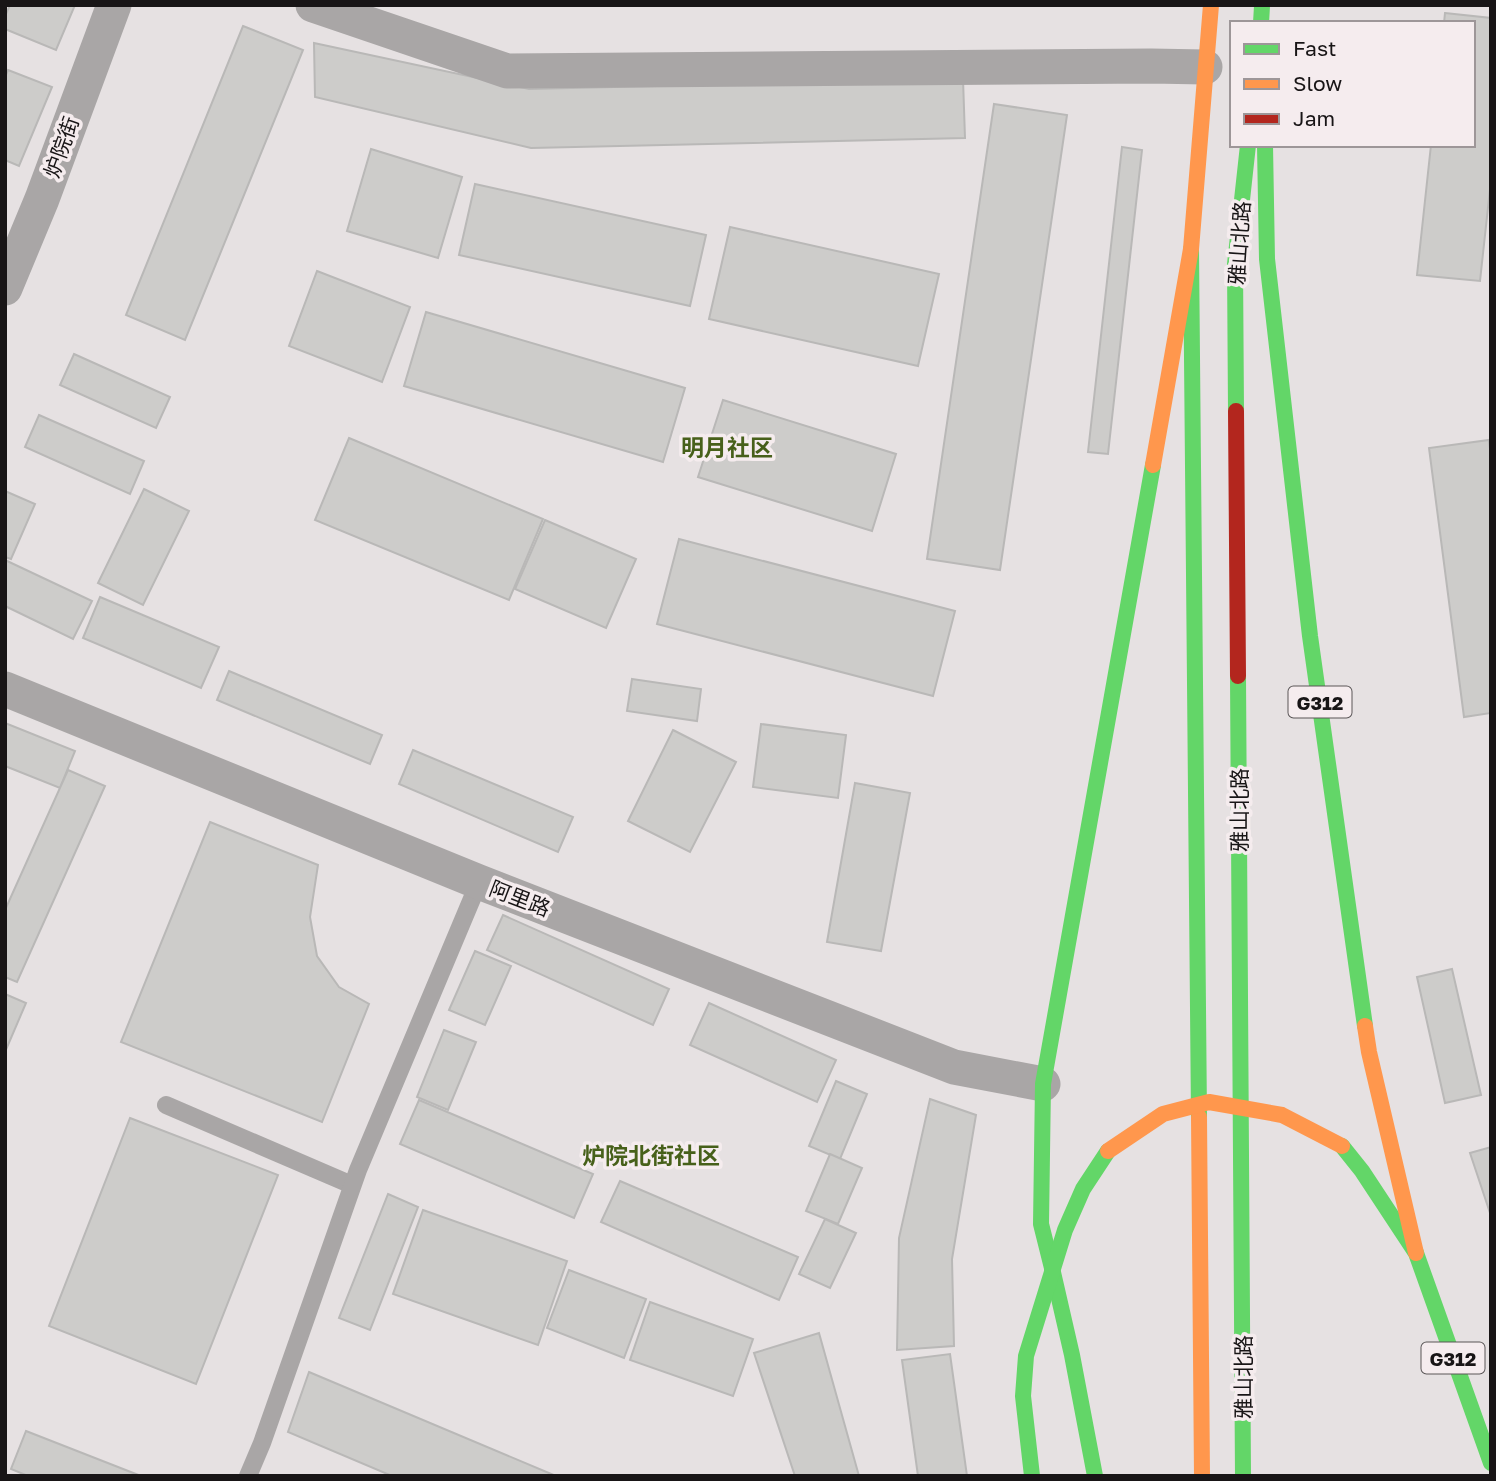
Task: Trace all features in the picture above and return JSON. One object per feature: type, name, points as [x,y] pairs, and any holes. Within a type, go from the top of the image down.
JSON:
[{"type":"main road","points":[[1202,1476],[1191,249],[1210,5]]},
{"type":"main road","name":"雅山北路","points":[[1243,1476],[1236,264],[1248,147]]},
{"type":"main road","name":"雅山北路","points":[[1265,147],[1267,260],[1310,636],[1369,1052],[1416,1253]]},
{"type":"main road","points":[[1095,1476],[1072,1355],[1041,1224],[1042,1084],[1191,249]]},
{"type":"main road","points":[[1032,1476],[1024,1367],[1052,1268],[1080,1193],[1098,1163],[1108,1151],[1163,1114],[1209,1102],[1282,1115],[1342,1146],[1362,1171],[1416,1253]]},
{"type":"main road","name":"G312","points":[[1416,1253],[1480,1397],[1491,1463]]},
{"type":"street","name":"炉院街","points":[[5,288],[42,199],[114,5]]},
{"type":"street","points":[[313,5],[507,71],[1205,67]]},
{"type":"street","name":"阿里路","points":[[5,690],[480,882],[954,1067],[1042,1084]]},
{"type":"lane","points":[[248,1476],[352,1185],[480,882]]},
{"type":"lane","points":[[166,1105],[352,1185]]},
{"type":"building","points":[[10,5],[75,5],[56,50],[5,29],[5,16]]},
{"type":"building","points":[[1445,13],[1491,18],[1491,180],[1480,281],[1417,275],[1431,147],[1475,147],[1475,21],[1444,21]]},
{"type":"building","points":[[243,26],[303,50],[185,340],[126,315]]},
{"type":"building","points":[[314,43],[529,89],[963,79],[965,138],[531,148],[315,97]]},
{"type":"building","points":[[8,70],[52,87],[19,166],[5,160],[5,77]]},
{"type":"building","points":[[994,104],[1067,115],[1000,570],[927,559]]},
{"type":"building","points":[[1122,147],[1142,150],[1108,454],[1088,452]]},
{"type":"building","points":[[371,149],[462,177],[438,258],[347,231]]},
{"type":"building","points":[[475,184],[706,235],[690,306],[459,255]]},
{"type":"building","points":[[730,227],[939,274],[918,366],[709,319]]},
{"type":"building","points":[[317,271],[410,307],[382,382],[289,346]]},
{"type":"building","points":[[426,312],[685,388],[663,462],[404,386]]},
{"type":"building","points":[[74,354],[170,397],[156,428],[60,385]]},
{"type":"building","points":[[723,400],[896,454],[872,531],[698,477]]},
{"type":"building","points":[[39,415],[144,461],[130,494],[25,447]]},
{"type":"building","points":[[349,438],[543,519],[509,600],[315,520]]},
{"type":"building","points":[[1489,440],[1491,713],[1464,717],[1429,448]]},
{"type":"building","points":[[144,489],[189,511],[143,605],[98,583]]},
{"type":"building","points":[[5,491],[35,504],[11,559],[5,557]]},
{"type":"building","points":[[545,520],[636,559],[606,628],[515,589]]},
{"type":"building","points":[[679,539],[955,611],[933,696],[657,624]]},
{"type":"building","points":[[5,560],[92,601],[73,639],[5,606]]},
{"type":"building","points":[[100,597],[219,647],[201,688],[83,638]]},
{"type":"building","points":[[229,671],[382,735],[370,764],[217,700]]},
{"type":"building","points":[[632,679],[701,689],[697,721],[627,711]]},
{"type":"building","points":[[5,723],[75,751],[60,788],[5,766]]},
{"type":"building","points":[[761,724],[846,735],[838,798],[753,787]]},
{"type":"building","points":[[673,730],[736,762],[690,852],[628,821]]},
{"type":"building","points":[[413,750],[573,817],[558,852],[399,784]]},
{"type":"building","points":[[68,770],[105,786],[17,982],[5,977],[5,910]]},
{"type":"building","points":[[855,783],[910,793],[881,951],[827,942]]},
{"type":"building","points":[[210,822],[318,865],[310,917],[317,956],[339,987],[369,1004],[322,1122],[121,1042]]},
{"type":"building","points":[[503,915],[669,989],[653,1025],[487,950]]},
{"type":"building","points":[[475,951],[511,966],[485,1025],[449,1010]]},
{"type":"building","points":[[1452,969],[1481,1095],[1445,1103],[1417,977]]},
{"type":"building","points":[[5,994],[26,1003],[5,1052]]},
{"type":"building","points":[[709,1003],[836,1060],[817,1102],[690,1045]]},
{"type":"building","points":[[444,1030],[476,1042],[448,1110],[417,1097]]},
{"type":"building","points":[[836,1081],[867,1094],[840,1159],[809,1146]]},
{"type":"building","points":[[930,1099],[976,1115],[952,1259],[954,1346],[897,1350],[899,1238]]},
{"type":"building","points":[[419,1100],[593,1174],[574,1218],[400,1144]]},
{"type":"building","points":[[130,1118],[278,1175],[196,1384],[49,1326]]},
{"type":"building","points":[[1491,1147],[1491,1216],[1470,1153]]},
{"type":"building","points":[[830,1154],[862,1168],[838,1224],[806,1211]]},
{"type":"building","points":[[620,1181],[798,1257],[779,1300],[601,1222]]},
{"type":"building","points":[[388,1194],[418,1207],[370,1330],[339,1318]]},
{"type":"building","points":[[423,1210],[567,1261],[538,1345],[393,1294]]},
{"type":"building","points":[[825,1219],[856,1233],[830,1288],[799,1274]]},
{"type":"building","points":[[569,1270],[646,1299],[624,1358],[547,1328]]},
{"type":"building","points":[[650,1302],[753,1339],[733,1396],[630,1360]]},
{"type":"building","points":[[819,1333],[859,1476],[795,1476],[754,1353]]},
{"type":"building","points":[[950,1354],[967,1476],[918,1476],[902,1360]]},
{"type":"building","points":[[309,1372],[556,1476],[392,1476],[288,1432]]},
{"type":"building","points":[[26,1431],[141,1476],[28,1476],[11,1469]]},
{"type":"traffic: fast","points":[[1261,21],[1262,6]]},
{"type":"traffic: fast","points":[[1236,411],[1235,264],[1248,147]]},
{"type":"traffic: fast","points":[[1265,147],[1267,259],[1310,636],[1365,1026]]},
{"type":"traffic: fast","points":[[1191,249],[1199,1117]]},
{"type":"traffic: fast","points":[[1052,1268],[1041,1224],[1043,1084],[1153,465]]},
{"type":"traffic: fast","points":[[1238,676],[1243,1476]]},
{"type":"traffic: fast","points":[[1342,1146],[1362,1171],[1416,1253],[1491,1463]]},
{"type":"traffic: fast","points":[[1032,1476],[1023,1396],[1026,1356],[1065,1230],[1083,1189],[1108,1151]]},
{"type":"traffic: fast","points":[[1052,1268],[1095,1476]]},
{"type":"traffic: slow","points":[[1153,465],[1191,249],[1211,5]]},
{"type":"traffic: slow","points":[[1365,1026],[1416,1253]]},
{"type":"traffic: slow","points":[[1108,1151],[1163,1114],[1209,1102],[1282,1115],[1342,1146]]},
{"type":"traffic: slow","points":[[1199,1117],[1202,1476]]},
{"type":"traffic: jam","points":[[1236,411],[1238,676]]},
{"type":"district","name":"明月社区","points":[[727,447]]},
{"type":"district","name":"炉院北街社区","points":[[651,1155]]}]
